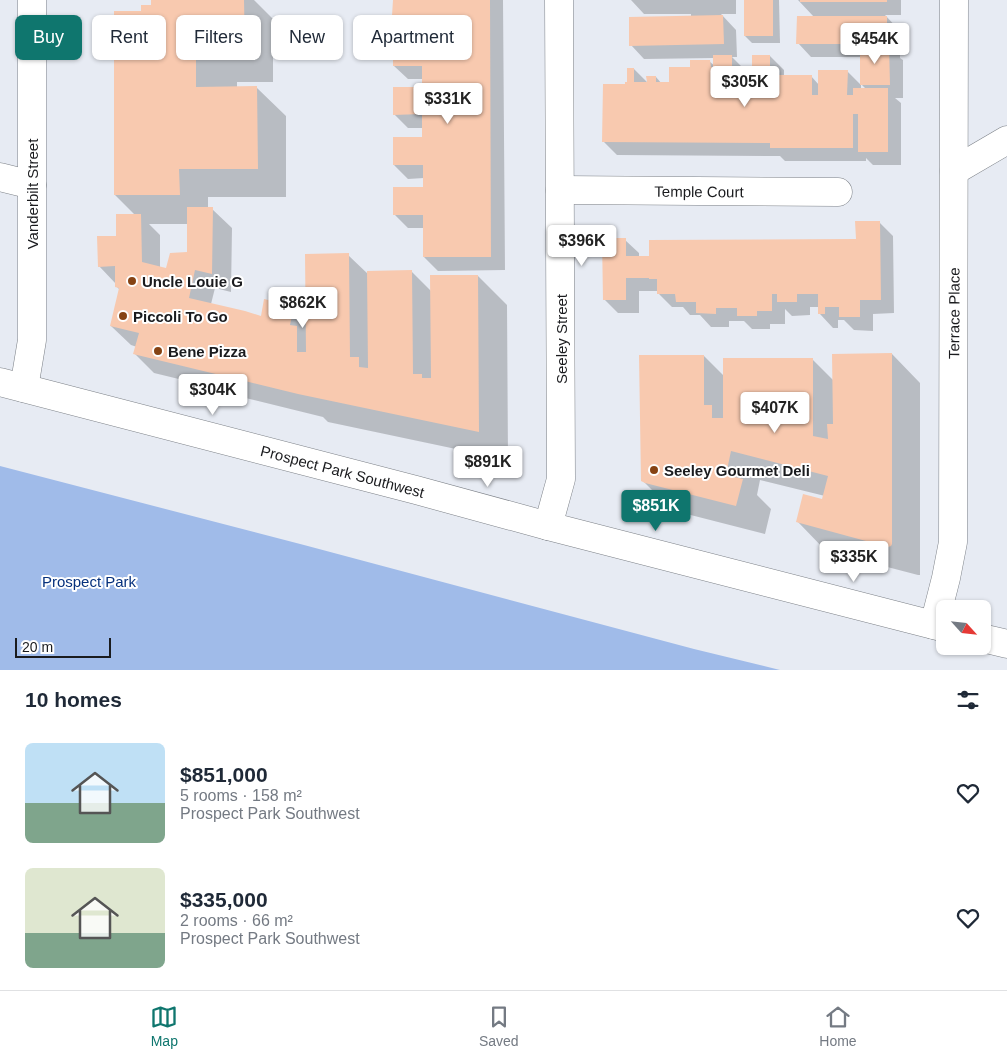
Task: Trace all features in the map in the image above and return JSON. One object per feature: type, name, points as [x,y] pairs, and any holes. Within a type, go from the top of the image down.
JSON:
[{"type":"street","name":"Vanderbilt Street","points":[[12,385],[32,340],[32,0]]},
{"type":"street","name":"Seeley Street","points":[[548,526],[561,479],[559,0]]},
{"type":"street","name":"Terrace Place","points":[[943,600],[953,542],[954,0]]},
{"type":"street","points":[[954,171],[1007,140]]},
{"type":"street","points":[[0,177],[32,185]]},
{"type":"street","name":"Temple Court","points":[[560,190],[838,192]]},
{"type":"street","name":"Prospect Park Southwest","points":[[12,385],[548,526],[936,625]]},
{"type":"green space","name":"Prospect Park","points":[[0,466],[694,649],[780,670],[0,670]]},
{"type":"building","points":[[151,0],[244,0],[244,15],[176,15],[176,60],[196,60],[196,87],[257,86],[258,169],[179,169],[180,195],[114,195],[114,60],[166,60],[166,15],[114,15],[114,11],[141,11],[141,5],[151,5]]},
{"type":"building","points":[[393,0],[490,0],[491,257],[423,257],[423,215],[393,215],[393,187],[423,187],[423,165],[393,165],[393,137],[422,137],[422,114],[393,115],[393,87],[422,87],[422,66],[393,66],[393,60],[472,60],[472,15],[392,15]]},
{"type":"building","points":[[744,0],[773,0],[773,36],[744,36]]},
{"type":"building","points":[[800,0],[887,0],[887,2],[800,2]]},
{"type":"building","points":[[723,15],[724,44],[629,46],[629,17]]},
{"type":"building","points":[[797,16],[887,16],[887,44],[796,44]]},
{"type":"building","points":[[860,45],[889,45],[890,85],[860,85]]},
{"type":"building","points":[[713,55],[732,55],[732,68],[752,67],[752,55],[770,55],[770,75],[812,75],[812,95],[818,95],[818,70],[848,70],[847,95],[853,95],[853,88],[888,88],[888,152],[858,152],[858,114],[853,114],[853,148],[770,148],[770,143],[602,142],[603,84],[625,84],[627,82],[627,68],[634,68],[634,82],[647,82],[646,76],[656,76],[656,82],[669,82],[669,67],[690,67],[690,60],[710,60],[711,67],[713,67]]},
{"type":"building","points":[[187,207],[213,207],[212,274],[195,270],[189,298],[261,316],[264,299],[294,306],[290,325],[297,326],[297,352],[306,352],[305,254],[349,253],[350,357],[359,357],[359,367],[368,368],[367,271],[412,270],[413,374],[422,374],[422,378],[431,378],[430,275],[478,275],[479,432],[298,394],[133,354],[139,333],[110,326],[119,288],[115,287],[115,266],[98,267],[97,236],[116,236],[116,214],[141,214],[142,262],[166,268],[170,253],[187,252]]},
{"type":"building","points":[[855,221],[880,221],[881,300],[860,300],[860,317],[839,317],[839,307],[825,307],[825,314],[818,314],[818,294],[797,294],[797,302],[777,302],[777,294],[772,294],[772,311],[757,311],[757,316],[737,316],[737,308],[716,308],[716,314],[696,313],[696,302],[676,302],[675,294],[657,294],[657,279],[649,278],[626,278],[626,300],[603,300],[602,238],[626,238],[626,256],[649,256],[649,240],[856,239]]},
{"type":"building","points":[[892,353],[891,546],[888,547],[796,522],[803,494],[822,499],[828,476],[731,451],[726,475],[743,479],[736,506],[641,481],[639,355],[704,355],[704,405],[712,405],[712,418],[723,418],[723,358],[813,358],[813,436],[828,439],[827,424],[833,424],[832,354]]},
{"type":"place","name":"Uncle Louie G","points":[[132,281]]},
{"type":"place","name":"Piccoli To Go","points":[[123,316]]},
{"type":"place","name":"Bene Pizza","points":[[158,351]]},
{"type":"place","name":"Seeley Gourmet Deli","points":[[654,470]]}]
